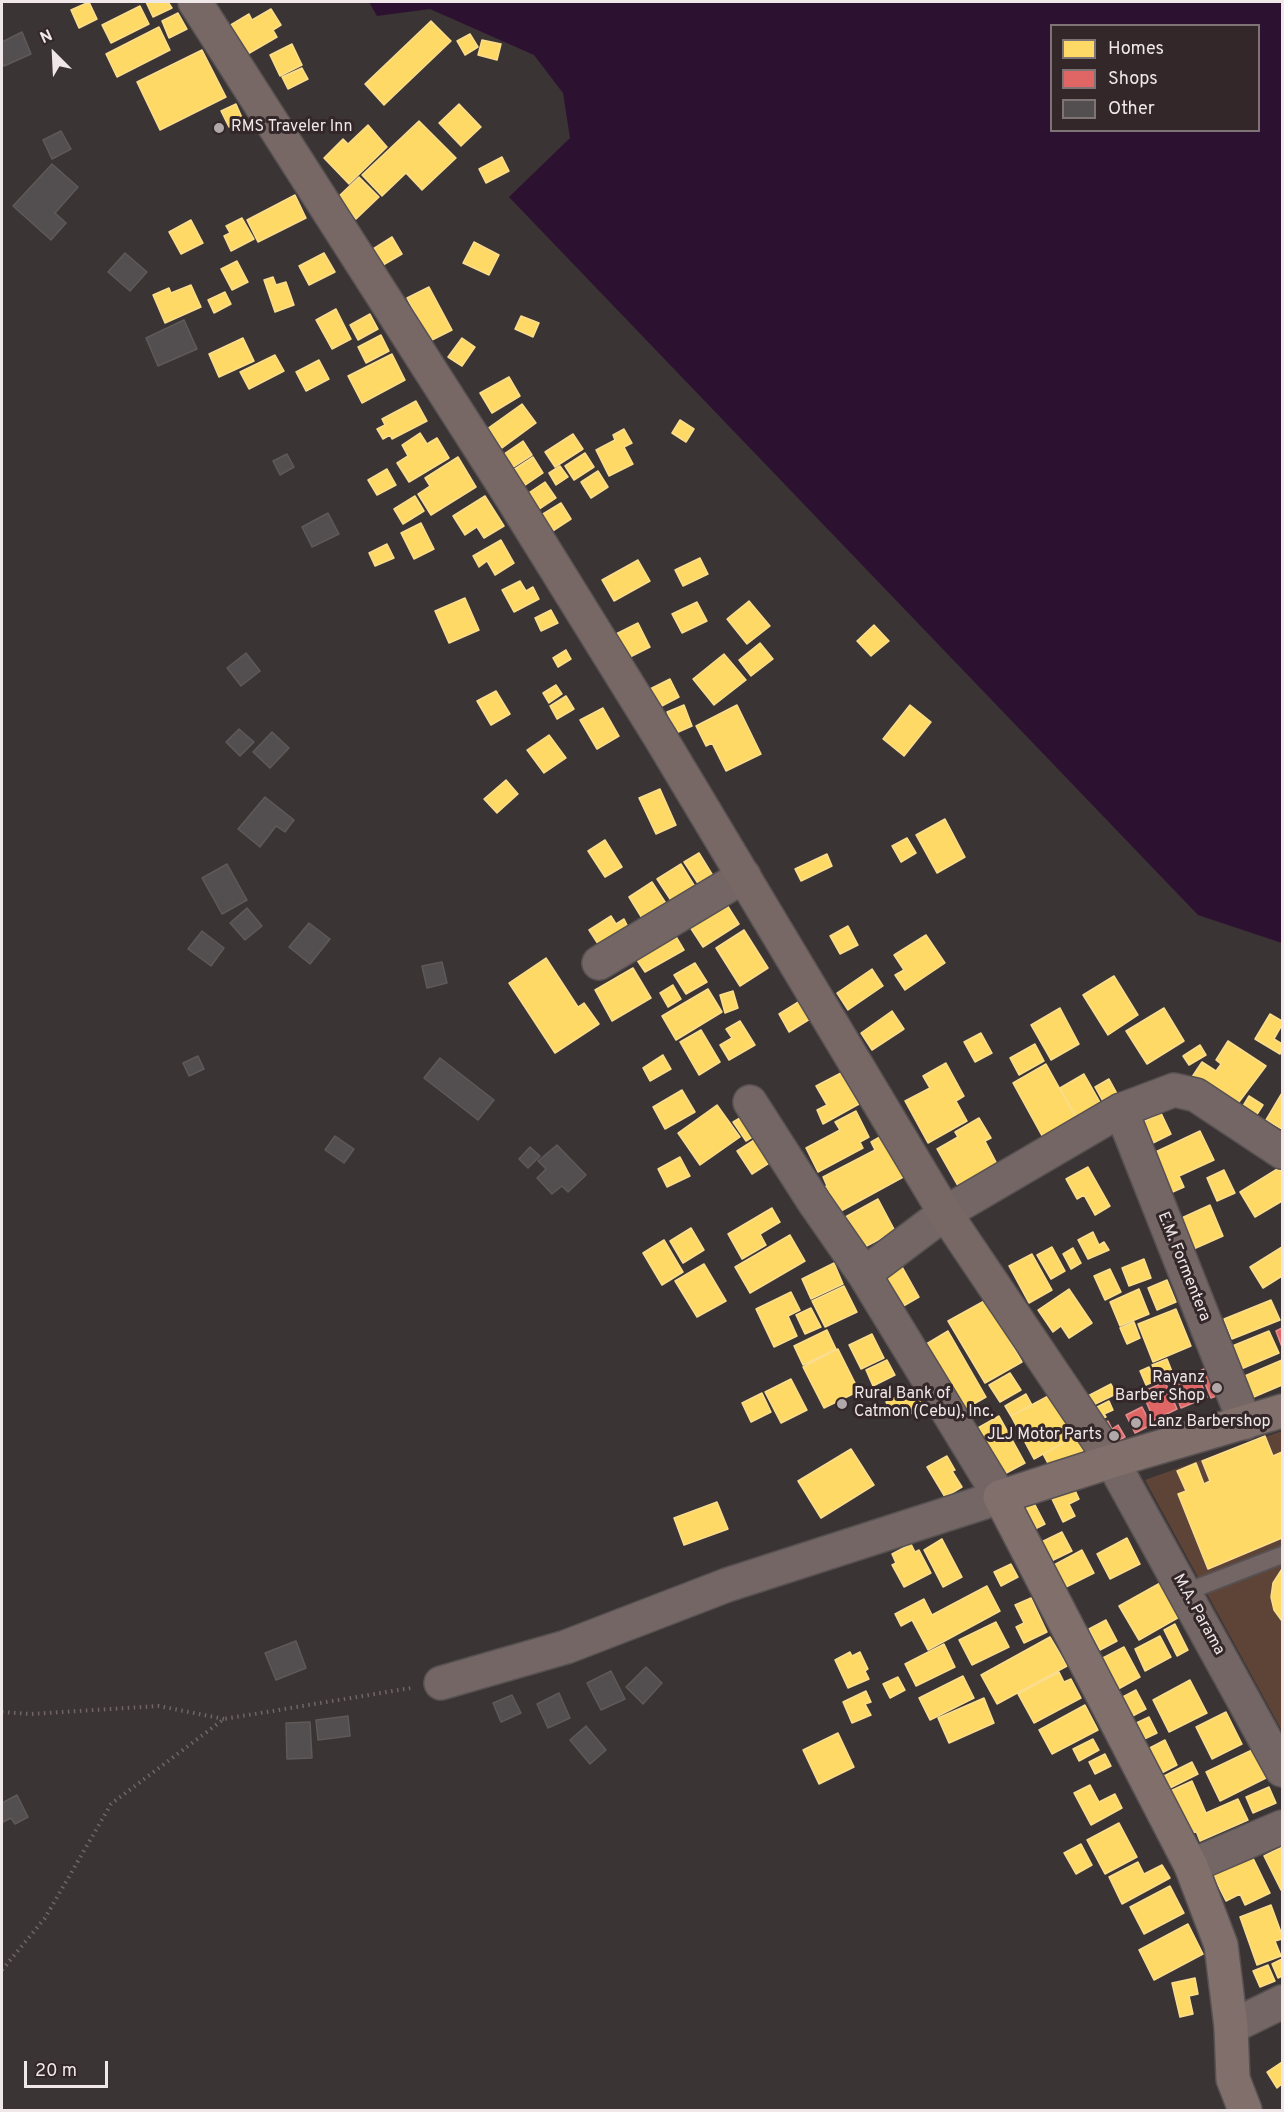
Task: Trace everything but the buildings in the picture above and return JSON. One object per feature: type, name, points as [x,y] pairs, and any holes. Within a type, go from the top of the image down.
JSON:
[{"type":"main road","points":[[195,2],[512,498],[744,876],[945,1213],[1112,1461]]},
{"type":"main road","points":[[1245,2110],[1233,2079],[1231,2027],[1221,1945],[1191,1866],[1000,1497],[1112,1461],[1282,1412]]},
{"type":"street","points":[[599,963],[744,876]]},
{"type":"street","points":[[864,1274],[945,1213],[1121,1110],[1174,1090],[1196,1095],[1282,1152]]},
{"type":"street","points":[[441,1683],[566,1647],[728,1585],[1000,1497],[864,1274],[813,1202],[750,1102]]},
{"type":"street","name":"E.M. Formentera","points":[[1121,1110],[1245,1424]]},
{"type":"street","name":"M.A. Parama","points":[[1112,1461],[1282,1770]]},
{"type":"street","points":[[1191,1866],[1282,1827]]},
{"type":"street","points":[[1231,2027],[1282,2001]]},
{"type":"lane","points":[[1186,1592],[1282,1555]]},
{"type":"path","points":[[2,1712],[30,1714],[159,1706],[224,1719],[441,1683]]},
{"type":"path","points":[[2,1970],[45,1918],[111,1804],[224,1719]]},
{"type":"shaded area","points":[[369,2],[1282,2],[1282,943],[1198,915],[509,197],[570,138],[563,93],[534,55],[430,9],[377,16]]},
{"type":"shaded area","points":[[1282,1431],[1282,1731],[1145,1480]]},
{"type":"place","name":"RMS Traveler Inn","points":[[219,128]]},
{"type":"place","name":"Rayanz Barber Shop","points":[[1217,1388]]},
{"type":"place","name":"Rural Bank of Catmon (Cebu), Inc.","points":[[842,1404]]},
{"type":"place","name":"Lanz Barbershop","points":[[1136,1423]]},
{"type":"place","name":"JLJ Motor Parts","points":[[1114,1436]]}]
